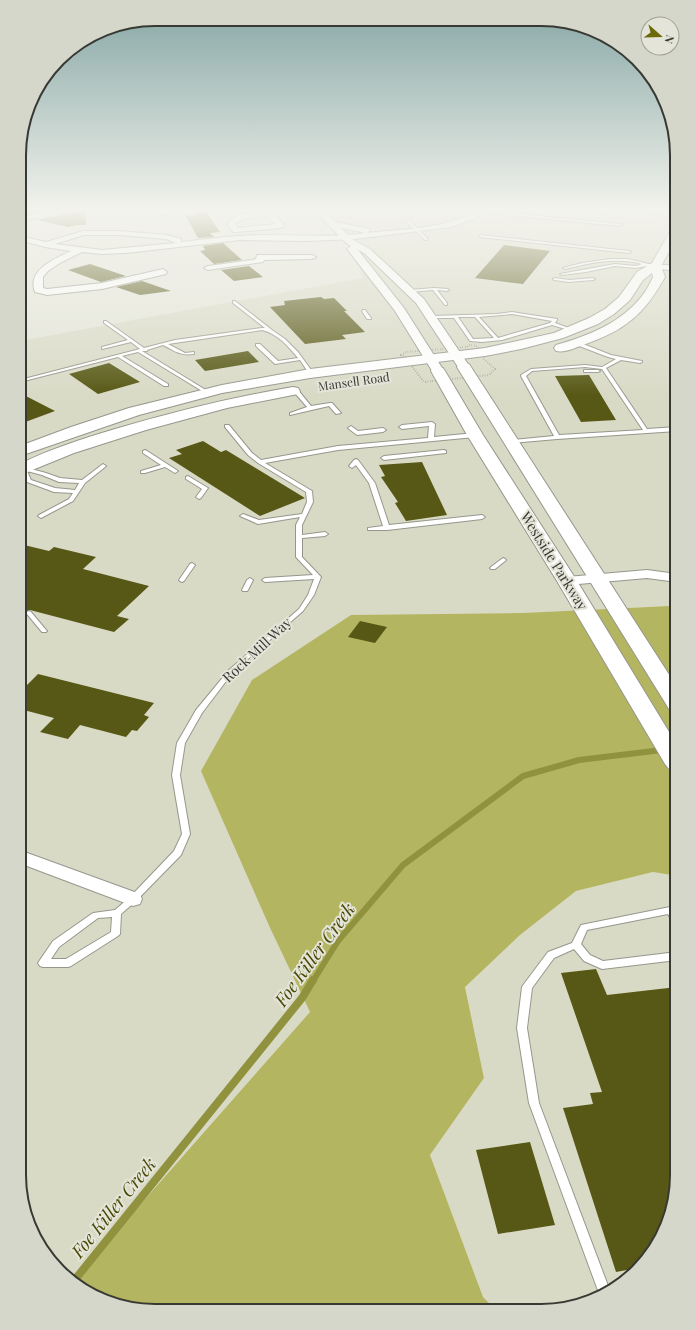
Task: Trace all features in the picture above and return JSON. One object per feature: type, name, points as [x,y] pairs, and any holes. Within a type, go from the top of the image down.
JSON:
[{"type":"main road","name":"Mansell Road","points":[[26,449],[93,424],[170,401],[252,383],[312,374],[435,365],[460,361],[516,347],[572,330],[593,321],[612,310],[624,300],[643,272]]},
{"type":"main road","name":"Mansell Road","points":[[551,351],[576,343],[607,330],[624,320],[648,297],[659,276],[655,272]]},
{"type":"main road","name":"Mansell Road","points":[[460,361],[530,356]]},
{"type":"main road","name":"Westside Parkway","points":[[460,361],[670,693]]},
{"type":"main road","name":"Mansell Road","points":[[402,376],[435,365]]},
{"type":"main road","name":"Westside Parkway","points":[[435,365],[475,435],[567,581],[670,752]]},
{"type":"main road","name":"Mansell Road","points":[[26,467],[87,442],[210,407],[311,388]]},
{"type":"street","points":[[42,272],[39,276],[38,290],[47,292],[102,286],[163,272]]},
{"type":"street","points":[[369,272],[400,310],[435,365]]},
{"type":"street","points":[[389,272],[410,291],[432,316],[460,361]]},
{"type":"street","points":[[567,581],[647,574],[670,577]]},
{"type":"street","points":[[26,859],[133,899]]},
{"type":"lane","points":[[563,272],[562,274],[577,272]]},
{"type":"lane","points":[[556,279],[569,281],[593,279]]},
{"type":"lane","points":[[434,289],[446,304]]},
{"type":"lane","points":[[410,291],[434,289],[446,290]]},
{"type":"lane","points":[[234,302],[270,330],[280,335],[312,374]]},
{"type":"lane","points":[[364,311],[369,318]]},
{"type":"lane","points":[[432,316],[476,316],[512,313],[555,320],[552,324]]},
{"type":"lane","points":[[455,316],[472,340],[483,342],[552,324],[572,330]]},
{"type":"lane","points":[[476,316],[497,339]]},
{"type":"lane","points":[[106,322],[145,350]]},
{"type":"lane","points":[[26,380],[164,344],[256,329],[270,330]]},
{"type":"lane","points":[[104,348],[132,340]]},
{"type":"lane","points":[[576,343],[610,356],[640,362]]},
{"type":"lane","points":[[164,344],[184,354],[192,353]]},
{"type":"lane","points":[[258,345],[277,363],[300,359]]},
{"type":"lane","points":[[139,351],[207,393]]},
{"type":"lane","points":[[120,356],[166,385]]},
{"type":"lane","points":[[586,371],[604,370],[621,358]]},
{"type":"lane","points":[[557,437],[523,376],[531,370],[585,366],[604,370],[646,431]]},
{"type":"lane","points":[[538,369],[549,372],[564,372]]},
{"type":"lane","points":[[296,391],[310,408]]},
{"type":"lane","points":[[292,414],[310,408],[330,404],[338,413]]},
{"type":"lane","points":[[402,427],[432,424],[436,440]]},
{"type":"lane","points":[[227,426],[250,454],[260,462],[309,491],[310,502],[299,526],[299,557],[318,577]]},
{"type":"lane","points":[[351,428],[357,433],[383,430]]},
{"type":"lane","points":[[512,442],[557,437],[670,429]]},
{"type":"lane","points":[[260,462],[338,448],[436,440],[475,435]]},
{"type":"lane","points":[[144,452],[175,471]]},
{"type":"lane","points":[[384,458],[444,452]]},
{"type":"lane","points":[[352,466],[356,461],[372,483],[387,528]]},
{"type":"lane","points":[[143,472],[166,465]]},
{"type":"lane","points":[[41,516],[74,498],[83,482],[103,466]]},
{"type":"lane","points":[[26,470],[44,474],[59,480],[83,482]]},
{"type":"lane","points":[[26,476],[29,481],[54,490],[77,492]]},
{"type":"lane","points":[[188,478],[205,488],[199,497]]},
{"type":"lane","points":[[243,516],[258,522],[304,515]]},
{"type":"lane","points":[[370,529],[482,517]]},
{"type":"lane","points":[[299,537],[325,534]]},
{"type":"lane","points":[[493,568],[503,560]]},
{"type":"lane","points":[[182,580],[192,565]]},
{"type":"lane","points":[[265,580],[318,577]]},
{"type":"lane","name":"Rock Mill Way","points":[[117,913],[133,899],[178,853],[186,834],[176,775],[181,743],[199,712],[231,672],[301,610],[311,595],[318,577]]},
{"type":"lane","points":[[245,590],[250,580]]},
{"type":"lane","points":[[29,614],[44,631]]},
{"type":"lane","points":[[603,1289],[534,1103],[522,1028],[527,987],[551,955],[576,945],[584,927],[670,910]]},
{"type":"lane","points":[[117,913],[114,934],[68,963],[43,963],[56,944],[96,915],[117,913]]},
{"type":"lane","points":[[576,945],[586,958],[602,965],[670,957]]},
{"type":"shaded area","points":[[361,272],[670,272],[670,606],[523,613],[271,930],[310,1012],[124,1223],[79,1279],[53,1254],[39,1232],[28,1200],[26,1184],[26,340],[362,278]]},
{"type":"shaded area","points":[[670,605],[670,875],[653,872],[576,891],[520,935],[465,987],[484,1078],[430,1155],[483,1297],[490,1304],[138,1303],[121,1300],[106,1294],[90,1287],[80,1280],[124,1223],[310,1012],[271,930],[201,771],[252,680],[351,615],[523,613]]},
{"type":"shaded area","points":[[653,872],[670,875],[670,1184],[666,1209],[653,1240],[643,1254],[620,1277],[606,1287],[583,1297],[566,1302],[550,1304],[490,1304],[483,1297],[430,1155],[484,1078],[465,986],[520,935],[576,891]]},
{"type":"building","points":[[74,272],[114,272],[126,276],[101,282]]},
{"type":"building","points":[[223,272],[257,272],[263,277],[234,281]]},
{"type":"building","points":[[480,272],[533,272],[523,284],[475,278]]},
{"type":"building","points":[[142,281],[171,291],[140,295],[116,287]]},
{"type":"building","points":[[321,297],[324,299],[334,298],[347,311],[344,311],[365,332],[342,335],[346,339],[305,344],[270,307],[285,305],[284,301]]},
{"type":"building","points":[[248,351],[259,362],[205,371],[195,360]]},
{"type":"building","points":[[109,363],[140,382],[98,394],[69,374]]},
{"type":"building","points":[[589,375],[616,420],[581,422],[555,376]]},
{"type":"building","points":[[26,396],[55,411],[26,422]]},
{"type":"building","points":[[203,441],[221,452],[226,450],[305,498],[260,516],[169,458],[182,454],[176,450]]},
{"type":"building","points":[[422,462],[447,515],[406,521],[395,503],[398,502],[381,477],[385,476],[379,465]]},
{"type":"building","points":[[26,545],[49,551],[54,547],[96,557],[83,569],[149,586],[117,616],[129,619],[114,632],[30,610],[26,612]]},
{"type":"building","points":[[360,621],[387,627],[375,643],[348,637]]},
{"type":"building","points":[[38,674],[154,703],[144,715],[149,717],[137,731],[132,730],[126,737],[80,725],[68,739],[40,732],[54,718],[26,711],[26,686]]},
{"type":"building","points":[[596,969],[607,995],[670,988],[669,1192],[666,1209],[653,1240],[643,1254],[628,1270],[616,1272],[563,1108],[593,1104],[590,1093],[602,1092],[561,973]]},
{"type":"building","points":[[530,1142],[555,1225],[498,1234],[476,1150]]},
{"type":"waterway","name":"Foe Killer Creek","points":[[313,981],[338,941],[403,865],[523,776],[579,760],[662,750]]},
{"type":"waterway","name":"Foe Killer Creek","points":[[77,1277],[302,998],[313,980]]}]
